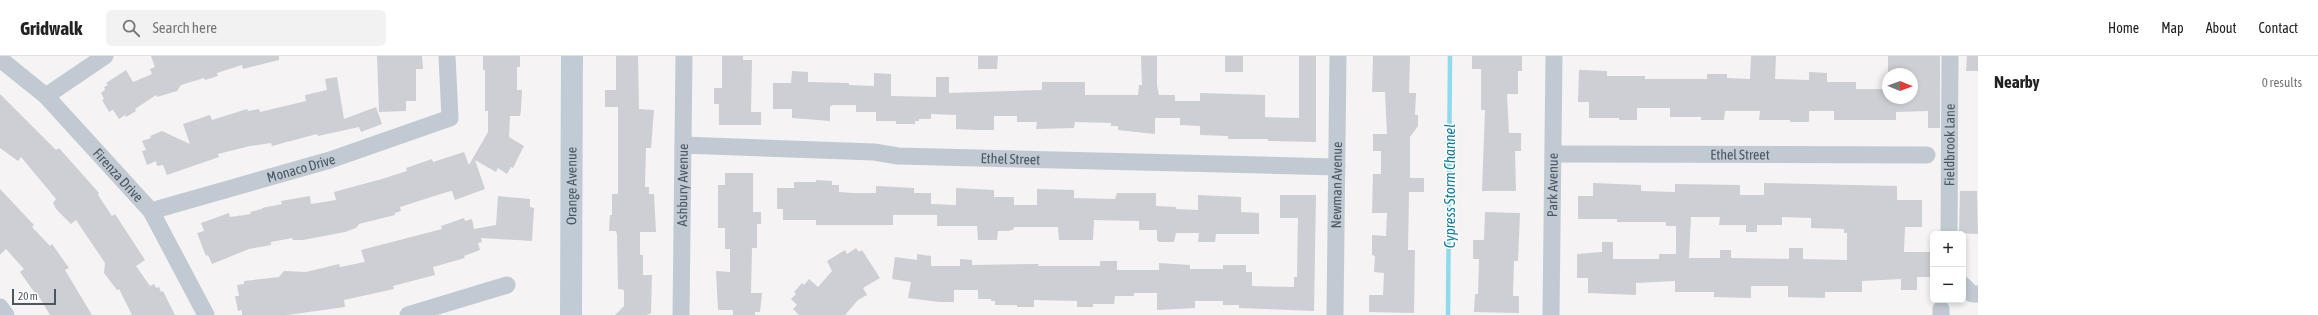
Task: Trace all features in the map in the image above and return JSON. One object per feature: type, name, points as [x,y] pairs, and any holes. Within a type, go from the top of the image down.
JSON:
[{"type":"main road","name":"Orange Avenue","points":[[571,315],[572,56]]},
{"type":"street","points":[[46,96],[105,56]]},
{"type":"street","name":"Monaco Drive","points":[[151,212],[330,160],[450,118],[447,56]]},
{"type":"street","name":"Ashbury Avenue","points":[[681,315],[684,56]]},
{"type":"street","name":"Newman Avenue","points":[[1335,315],[1338,56]]},
{"type":"street","name":"Park Avenue","points":[[1551,315],[1554,56]]},
{"type":"street","name":"Fieldbrook Lane","points":[[1949,231],[1950,56]]},
{"type":"street","name":"Firenza Drive","points":[[0,59],[46,96],[151,212],[206,315]]},
{"type":"street","name":"Ethel Street","points":[[683,145],[874,152],[898,156],[1337,168]]},
{"type":"street","name":"Ethel Street","points":[[1554,154],[1927,155]]},
{"type":"street","points":[[408,315],[507,285]]},
{"type":"street","points":[[0,307],[6,315]]},
{"type":"building","points":[[151,56],[279,56],[279,60],[243,69],[242,65],[217,73],[218,76],[205,80],[204,78],[181,85],[177,91],[157,97],[156,95],[135,109],[136,111],[119,119],[113,110],[109,112],[102,100],[104,99],[101,93],[105,90],[104,87],[108,85],[106,83],[126,70],[133,82],[152,74],[150,69],[155,67]]},
{"type":"building","points":[[377,56],[422,56],[423,69],[416,69],[416,101],[406,101],[406,111],[379,112]]},
{"type":"building","points":[[483,56],[520,56],[520,67],[517,67],[517,90],[522,90],[521,110],[520,116],[510,116],[509,137],[524,146],[513,168],[511,167],[507,174],[498,168],[496,172],[475,160],[485,189],[455,200],[452,191],[447,192],[400,207],[401,211],[395,213],[395,215],[359,224],[356,228],[345,232],[303,240],[293,240],[292,238],[271,242],[271,245],[249,249],[212,264],[208,255],[206,256],[197,233],[204,231],[201,223],[229,213],[230,217],[251,214],[250,212],[262,208],[282,204],[281,201],[310,196],[311,204],[336,200],[334,192],[407,171],[406,168],[432,159],[433,162],[464,152],[469,165],[488,132],[488,111],[485,111],[485,70],[483,70]]},
{"type":"building","points":[[616,56],[638,56],[639,109],[654,110],[651,148],[646,148],[645,187],[649,187],[649,194],[654,194],[656,232],[640,232],[640,255],[643,255],[643,275],[652,275],[651,313],[647,315],[615,315],[624,306],[624,290],[618,289],[617,235],[616,231],[609,231],[610,215],[612,215],[612,194],[618,194],[618,107],[605,107],[605,90],[616,90]]},
{"type":"building","points":[[722,56],[743,56],[743,60],[752,60],[751,112],[761,112],[761,125],[719,125],[719,104],[714,104],[714,88],[722,88]]},
{"type":"building","points":[[978,56],[998,56],[997,69],[978,69]]},
{"type":"building","points":[[1141,56],[1157,56],[1157,85],[1159,95],[1175,95],[1175,101],[1200,101],[1200,93],[1265,95],[1265,117],[1299,118],[1299,56],[1316,56],[1316,142],[1268,141],[1268,139],[1228,139],[1228,136],[1200,135],[1200,126],[1180,125],[1180,118],[1155,118],[1155,134],[1118,130],[1118,126],[1111,126],[1111,123],[1075,122],[1074,128],[1036,129],[1037,122],[1017,122],[1017,116],[994,116],[994,130],[956,129],[956,115],[931,114],[931,119],[919,119],[919,121],[915,121],[915,124],[896,124],[896,121],[876,121],[876,112],[856,112],[856,105],[832,105],[830,107],[830,121],[792,118],[792,109],[773,109],[773,83],[791,83],[792,71],[808,72],[808,82],[849,83],[849,85],[874,86],[874,73],[891,74],[891,96],[936,97],[936,77],[949,77],[949,93],[1042,90],[1042,82],[1085,82],[1085,95],[1138,95],[1139,85],[1142,85]]},
{"type":"building","points":[[1225,56],[1243,56],[1243,72],[1225,72]]},
{"type":"building","points":[[1373,56],[1410,56],[1409,93],[1416,93],[1415,115],[1418,115],[1418,126],[1410,137],[1410,178],[1424,178],[1424,192],[1409,192],[1408,250],[1415,250],[1414,313],[1369,312],[1369,295],[1383,295],[1384,273],[1374,272],[1375,256],[1372,255],[1372,235],[1386,236],[1387,213],[1372,213],[1373,174],[1381,174],[1381,151],[1373,151],[1373,134],[1387,134],[1385,92],[1372,92]]},
{"type":"building","points":[[1472,56],[1522,56],[1522,71],[1518,71],[1518,94],[1507,94],[1509,133],[1521,133],[1521,151],[1515,151],[1516,191],[1482,191],[1485,110],[1481,110],[1481,69],[1472,69]]},
{"type":"building","points":[[1751,56],[1776,56],[1775,79],[1809,80],[1809,72],[1827,73],[1827,82],[1856,82],[1856,89],[1882,89],[1882,104],[1918,104],[1918,68],[1888,68],[1888,56],[1940,56],[1940,128],[1928,128],[1928,111],[1896,112],[1896,120],[1834,120],[1834,111],[1809,111],[1809,122],[1790,122],[1790,120],[1759,120],[1760,111],[1725,111],[1724,120],[1701,120],[1701,117],[1670,117],[1670,108],[1637,108],[1637,120],[1619,120],[1619,118],[1589,118],[1589,102],[1578,102],[1579,70],[1607,71],[1607,76],[1645,76],[1645,79],[1707,79],[1707,74],[1727,74],[1727,78],[1750,79]]},
{"type":"building","points":[[1967,56],[1978,56],[1978,71],[1966,71]]},
{"type":"building","points":[[337,77],[344,119],[376,107],[382,124],[361,132],[359,127],[318,136],[317,134],[272,146],[271,143],[250,146],[218,154],[219,157],[167,175],[163,165],[157,166],[156,161],[147,165],[142,151],[146,150],[142,141],[151,138],[150,136],[162,131],[190,144],[183,124],[210,115],[212,120],[247,109],[248,111],[259,109],[260,112],[306,101],[305,95],[327,90],[325,79]]},
{"type":"building","points":[[0,94],[56,150],[59,148],[99,193],[98,195],[112,216],[115,214],[145,260],[136,266],[150,286],[154,284],[156,288],[159,287],[161,292],[163,291],[175,315],[132,315],[119,289],[117,290],[104,273],[105,263],[76,220],[71,224],[56,209],[53,203],[56,199],[21,157],[18,161],[0,148]]},
{"type":"building","points":[[725,173],[753,173],[753,212],[761,212],[761,224],[757,224],[757,248],[752,248],[751,293],[762,293],[760,312],[755,312],[755,315],[733,315],[733,310],[718,310],[716,271],[730,272],[730,249],[725,249],[725,228],[718,228],[718,185],[725,185]]},
{"type":"building","points":[[816,180],[832,181],[832,185],[839,185],[839,192],[876,193],[876,186],[914,188],[914,193],[931,193],[931,204],[956,205],[956,188],[994,190],[994,197],[1014,197],[1014,205],[1037,205],[1037,189],[1074,190],[1074,198],[1115,199],[1117,193],[1156,193],[1156,206],[1198,210],[1198,195],[1241,197],[1241,212],[1259,213],[1259,234],[1216,234],[1215,242],[1198,242],[1199,233],[1176,233],[1174,242],[1159,242],[1157,240],[1157,230],[1139,230],[1139,221],[1094,220],[1093,240],[1059,240],[1058,227],[1014,227],[1013,230],[1010,231],[998,231],[997,240],[978,240],[977,226],[937,226],[937,215],[893,215],[893,225],[816,225],[816,220],[783,220],[783,209],[777,209],[777,188],[794,188],[794,182],[816,182]]},
{"type":"building","points":[[1593,183],[1641,185],[1641,191],[1675,192],[1675,184],[1740,185],[1740,195],[1764,195],[1764,183],[1897,186],[1897,200],[1922,200],[1922,227],[1905,227],[1904,252],[1930,252],[1930,277],[1917,277],[1917,290],[1901,290],[1901,279],[1862,281],[1862,292],[1825,292],[1825,298],[1788,297],[1788,286],[1751,286],[1751,298],[1714,297],[1714,292],[1675,292],[1675,281],[1636,283],[1636,295],[1588,293],[1588,278],[1577,278],[1577,254],[1602,252],[1602,242],[1613,242],[1613,259],[1659,259],[1659,254],[1676,254],[1676,226],[1666,226],[1666,222],[1617,222],[1617,219],[1578,219],[1578,196],[1593,196]],"holes":[[[1691,217],[1720,217],[1719,225],[1746,225],[1746,232],[1757,232],[1757,225],[1782,225],[1782,217],[1811,218],[1811,228],[1844,229],[1844,233],[1847,233],[1847,260],[1803,259],[1803,248],[1789,248],[1789,259],[1731,258],[1731,250],[1720,250],[1720,258],[1689,258]]]},
{"type":"building","points":[[0,189],[34,225],[32,227],[50,246],[52,244],[69,268],[65,270],[92,315],[50,315],[38,295],[37,296],[20,272],[24,269],[6,249],[0,255]]},
{"type":"building","points":[[1960,191],[1977,191],[1978,234],[1966,233],[1966,231],[1959,231]]},
{"type":"building","points":[[1280,195],[1316,195],[1314,311],[1239,308],[1239,305],[1223,305],[1223,301],[1195,301],[1195,308],[1157,310],[1157,293],[1134,293],[1134,296],[1115,296],[1114,304],[1093,304],[1093,307],[1077,307],[1077,301],[1034,300],[1034,307],[1017,307],[1017,305],[995,305],[995,301],[991,301],[991,299],[978,299],[978,290],[954,290],[954,302],[939,302],[908,298],[911,282],[892,279],[895,257],[917,260],[917,254],[931,256],[931,266],[960,266],[960,259],[972,260],[972,265],[1039,264],[1038,266],[1100,266],[1100,261],[1117,261],[1117,270],[1159,270],[1159,263],[1190,265],[1190,269],[1223,269],[1223,265],[1246,265],[1246,272],[1252,272],[1252,286],[1294,287],[1294,277],[1297,277],[1298,218],[1280,218]]},
{"type":"building","points":[[498,196],[530,199],[530,207],[534,208],[532,241],[481,238],[482,242],[478,243],[480,250],[464,256],[465,258],[433,267],[435,275],[393,286],[394,289],[344,300],[345,307],[287,315],[242,315],[242,310],[238,311],[235,296],[239,296],[237,285],[244,284],[244,281],[279,277],[284,271],[306,272],[339,264],[340,267],[365,262],[361,250],[442,229],[441,226],[464,218],[465,221],[472,219],[474,229],[496,225]]},
{"type":"building","points":[[1485,212],[1520,213],[1518,261],[1514,261],[1513,296],[1519,296],[1519,313],[1474,312],[1475,294],[1478,294],[1479,259],[1473,259],[1473,240],[1484,240]]},
{"type":"building","points":[[856,248],[859,252],[862,250],[880,278],[863,288],[867,295],[858,300],[845,315],[799,315],[793,309],[797,305],[791,299],[796,294],[794,292],[802,283],[804,285],[809,279],[818,287],[832,271],[827,261],[845,250],[847,254]]},
{"type":"waterway","name":"Cypress Storm Channel","points":[[1448,315],[1450,56]]}]
